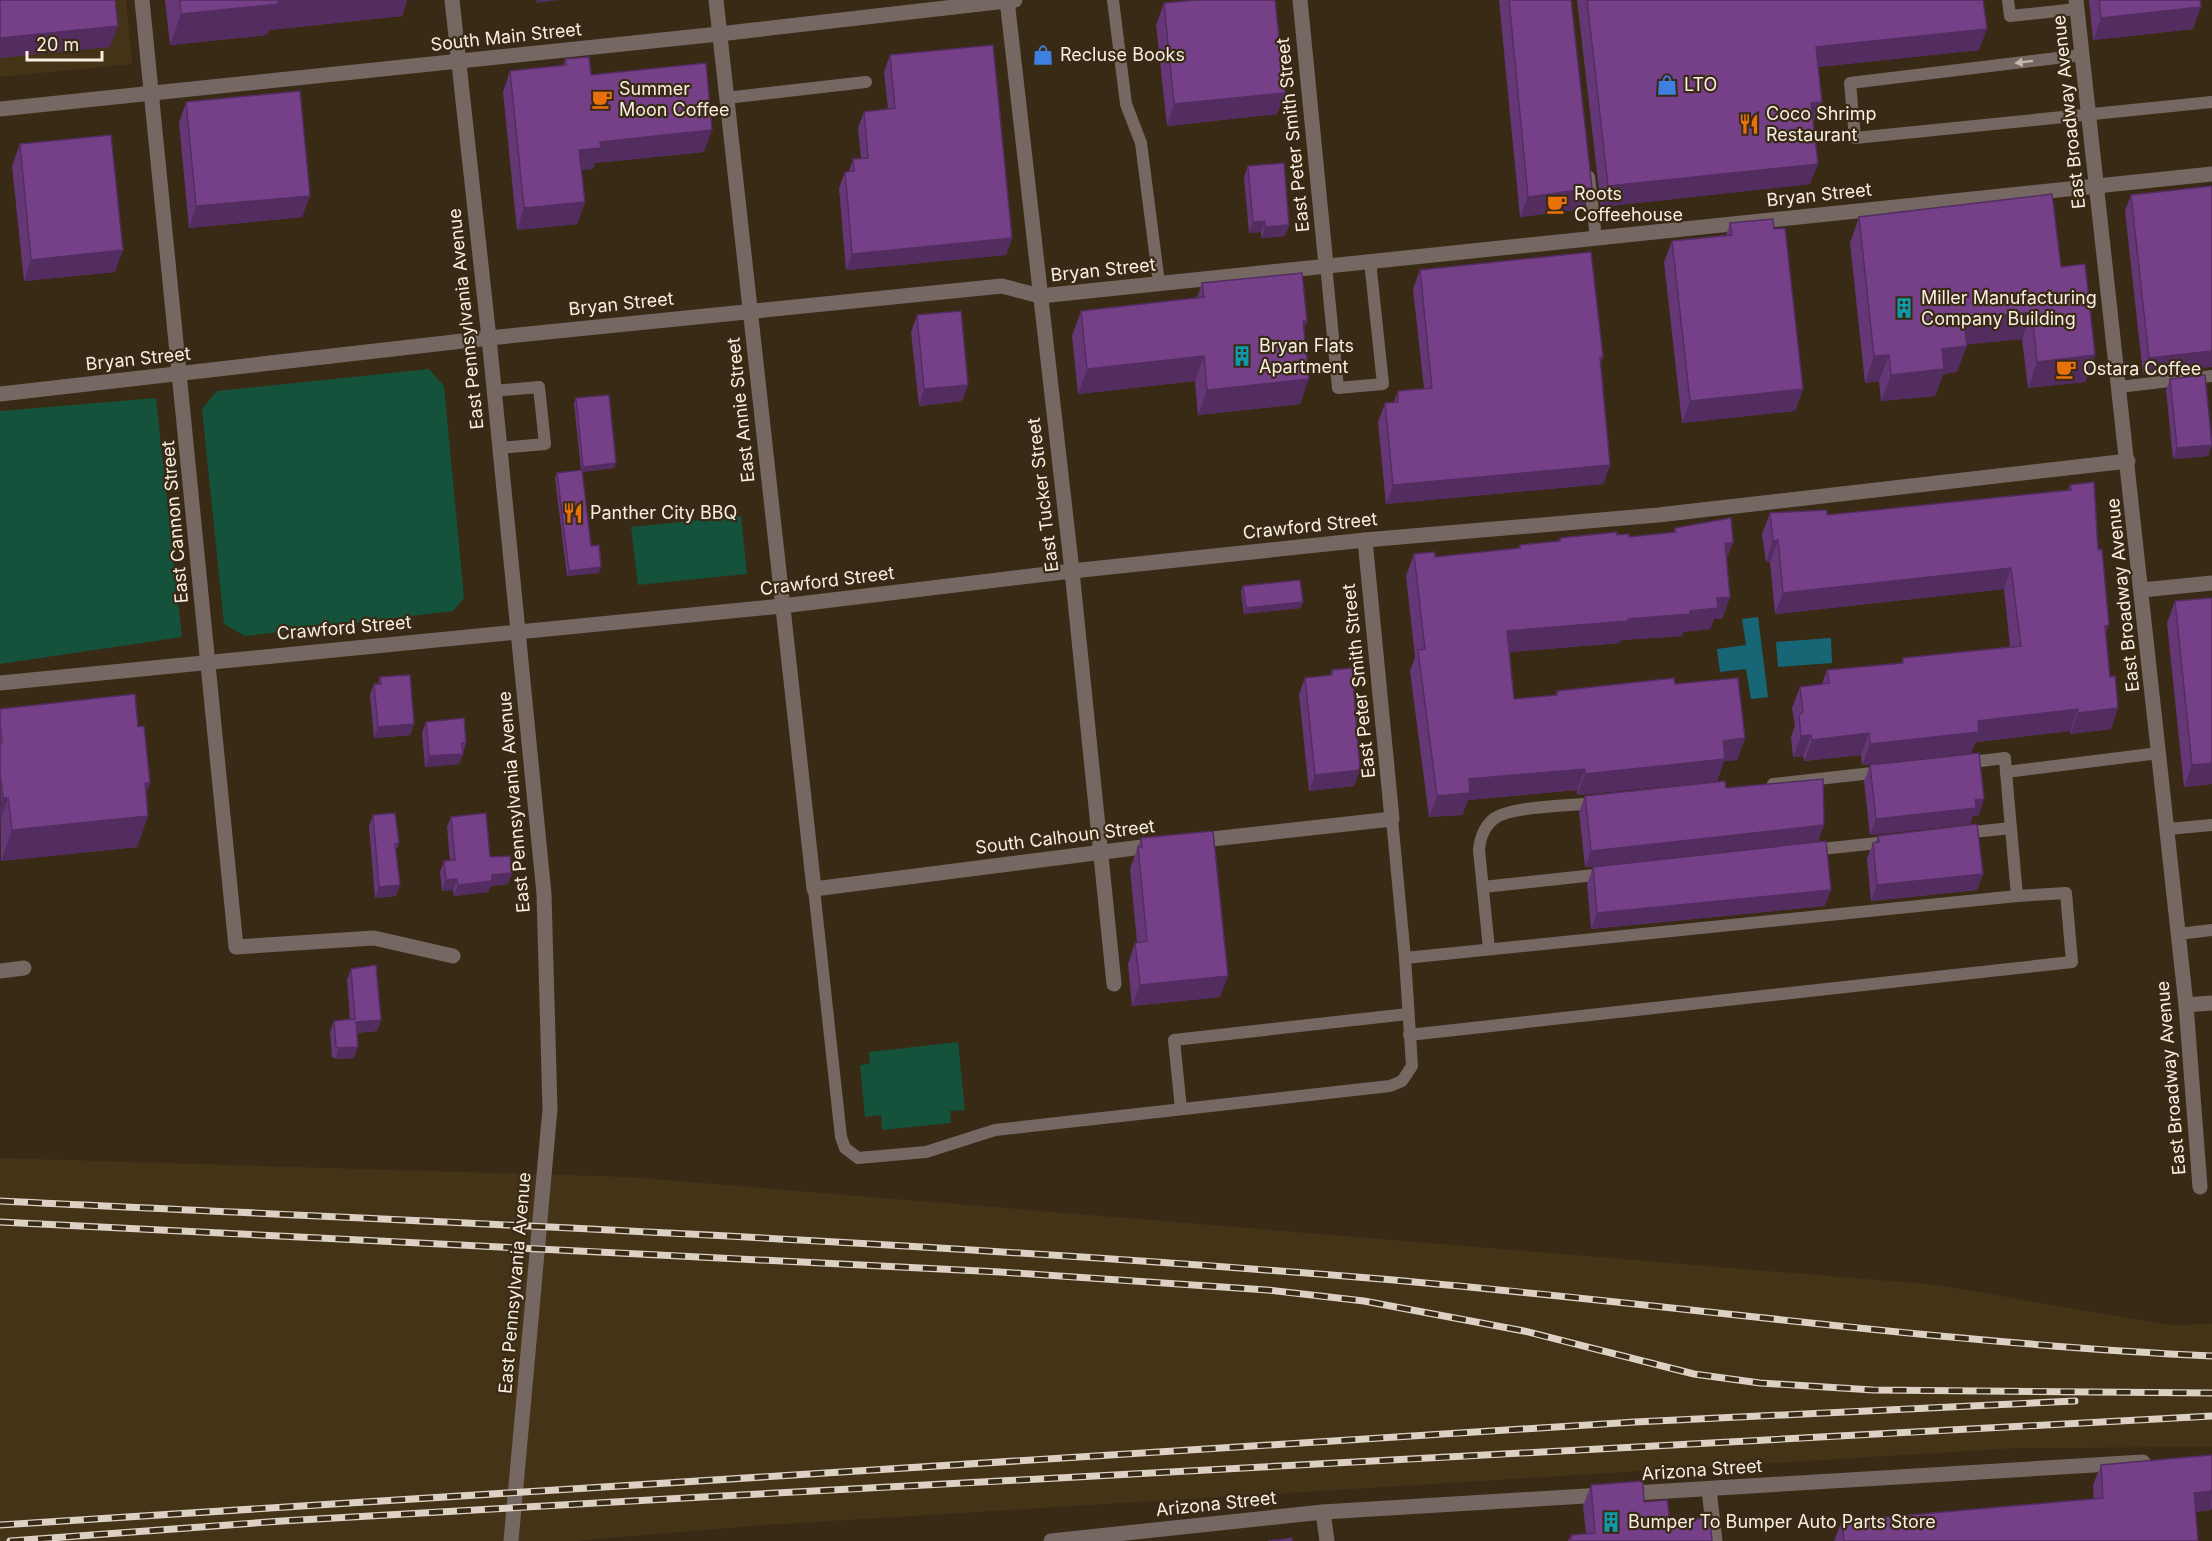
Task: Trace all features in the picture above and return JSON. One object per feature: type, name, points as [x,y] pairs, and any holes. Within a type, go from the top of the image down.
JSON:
[{"type":"street","name":"East Cannon Street","points":[[142,0],[236,948],[374,938],[453,956]]},
{"type":"street","name":"East Pennsylvania Avenue","points":[[452,0],[489,338],[544,894],[550,1109],[511,1541]]},
{"type":"street","name":"East Annie Street","points":[[716,0],[814,889]]},
{"type":"street","name":"South Main Street","points":[[0,109],[719,34],[1010,0]]},
{"type":"street","name":"East Tucker Street","points":[[1010,0],[1114,984]]},
{"type":"street","name":"East Peter Smith Street","points":[[1300,0],[1326,266]]},
{"type":"street","name":"East Broadway Avenue","points":[[2077,5],[2168,830],[2186,1005],[2200,1187]]},
{"type":"street","name":"Bryan Street","points":[[0,394],[750,310],[1002,286],[1040,296],[2212,174]]},
{"type":"street","name":"Crawford Street","points":[[0,683],[783,606],[1072,571],[1365,540],[1658,515],[2127,461]]},
{"type":"street","name":"East Peter Smith Street","points":[[1365,540],[1392,819]]},
{"type":"street","points":[[2142,590],[2212,583]]},
{"type":"street","name":"South Calhoun Street","points":[[814,889],[1100,852],[1392,819]]},
{"type":"street","points":[[0,971],[24,968]]},
{"type":"street","points":[[2186,1005],[2212,1003]]},
{"type":"street","name":"Arizona Street","points":[[1051,1541],[1323,1512],[2154,1461]]},
{"type":"street","points":[[1709,1490],[1715,1541]]},
{"type":"street","points":[[1323,1512],[1327,1541]]},
{"type":"lane","points":[[1113,0],[1126,104],[1141,143],[1160,283]]},
{"type":"lane","points":[[2008,0],[2010,16],[2077,5]]},
{"type":"lane","points":[[2082,55],[1850,82],[1854,138],[2212,102]]},
{"type":"lane","points":[[726,98],[866,82]]},
{"type":"lane","points":[[1588,169],[1596,238]]},
{"type":"lane","points":[[1326,266],[1338,388],[1383,384],[1370,261]]},
{"type":"lane","points":[[2119,387],[2212,376]]},
{"type":"lane","points":[[494,392],[539,387],[545,444],[499,448]]},
{"type":"lane","points":[[2006,772],[2159,753]]},
{"type":"lane","points":[[1946,765],[2005,758],[2017,896]]},
{"type":"lane","points":[[1755,786],[1898,770]]},
{"type":"lane","points":[[1489,949],[1479,850],[1480,837],[1495,818],[1510,812],[1613,801]]},
{"type":"lane","points":[[814,889],[841,1137],[845,1148],[858,1158],[926,1152],[995,1130],[1390,1086],[1402,1081],[1412,1066],[1392,819]]},
{"type":"lane","points":[[2168,830],[2212,825]]},
{"type":"lane","points":[[1952,835],[2011,828]]},
{"type":"lane","points":[[1800,852],[1905,840]]},
{"type":"lane","points":[[1483,887],[1612,873]]},
{"type":"lane","points":[[1405,958],[2066,892],[2072,962],[1410,1035]]},
{"type":"lane","points":[[2178,934],[2212,930]]},
{"type":"lane","points":[[1181,1109],[1174,1040],[1408,1014]]},
{"type":"shaded area","points":[[0,0],[126,0],[132,64],[0,77]]},
{"type":"shaded area","points":[[0,1158],[630,1177],[1937,1285],[2169,1325],[2212,1324],[2212,1447],[2016,1448],[765,1525],[575,1541],[0,1541]]},
{"type":"green space","points":[[429,369],[444,386],[464,598],[453,611],[245,636],[224,624],[202,409],[217,391]]},
{"type":"green space","points":[[156,398],[182,637],[0,664],[0,411]]},
{"type":"green space","points":[[741,516],[747,574],[638,585],[631,527]]},
{"type":"green space","points":[[958,1042],[965,1110],[950,1111],[951,1123],[882,1130],[881,1115],[865,1117],[860,1065],[870,1064],[869,1052]]},
{"type":"water","points":[[1758,617],[1768,697],[1751,699],[1746,669],[1720,672],[1717,649],[1746,645],[1742,619]]},
{"type":"water","points":[[1831,638],[1832,663],[1778,667],[1776,642]]},
{"type":"building","points":[[0,0],[115,0],[118,26],[0,38]]},
{"type":"building","points":[[180,0],[278,0],[279,4],[181,14]]},
{"type":"building","points":[[1197,0],[1275,0],[1285,93],[1174,104],[1164,3]]},
{"type":"building","points":[[1509,0],[1571,0],[1592,188],[1528,197]]},
{"type":"building","points":[[1587,0],[1983,0],[1987,29],[1816,47],[1822,102],[1811,103],[1818,164],[1608,186]]},
{"type":"building","points":[[2099,0],[2200,0],[2201,7],[2101,18]]},
{"type":"building","points":[[993,45],[1012,238],[852,254],[845,172],[854,171],[853,159],[868,158],[864,112],[895,108],[890,55]]},
{"type":"building","points":[[589,57],[591,75],[706,63],[712,130],[600,142],[601,148],[579,150],[585,202],[524,208],[510,71],[566,65],[565,59]]},
{"type":"building","points":[[300,91],[310,196],[196,206],[186,102]]},
{"type":"building","points":[[111,135],[123,250],[31,260],[20,144]]},
{"type":"building","points":[[1284,163],[1289,225],[1265,227],[1265,221],[1253,222],[1248,166]]},
{"type":"building","points":[[2212,186],[2212,351],[2149,358],[2131,195]]},
{"type":"building","points":[[2052,194],[2061,267],[2085,264],[2095,355],[2037,362],[2032,312],[1964,320],[1967,346],[1942,349],[1944,369],[1891,375],[1889,355],[1874,356],[1859,217]]},
{"type":"building","points":[[1773,219],[1774,229],[1785,228],[1803,389],[1690,401],[1672,241],[1732,235],[1730,223]]},
{"type":"building","points":[[1591,252],[1603,357],[1600,357],[1610,465],[1393,485],[1385,403],[1398,402],[1398,391],[1432,388],[1420,270]]},
{"type":"building","points":[[1302,273],[1307,321],[1303,321],[1309,379],[1207,390],[1204,356],[1087,369],[1081,311],[1204,297],[1202,283]]},
{"type":"building","points":[[961,311],[968,385],[924,389],[917,315]]},
{"type":"building","points":[[2205,375],[2212,445],[2177,448],[2170,379]]},
{"type":"building","points":[[609,395],[616,463],[583,467],[576,398]]},
{"type":"building","points":[[582,470],[591,546],[599,545],[601,567],[569,571],[557,473]]},
{"type":"building","points":[[2094,482],[2098,550],[2102,549],[2109,625],[2105,626],[2110,677],[2115,676],[2118,708],[2078,713],[2078,709],[1978,721],[1979,732],[1870,744],[1869,733],[1812,740],[1811,735],[1801,736],[1799,716],[1803,712],[1800,687],[1829,683],[1827,670],[1903,663],[1903,658],[2021,646],[2011,568],[1783,593],[1778,540],[1773,541],[1770,513],[1827,510],[1827,515],[2071,490],[2070,485]]},
{"type":"building","points":[[1731,518],[1733,543],[1725,543],[1730,597],[1717,598],[1718,608],[1690,611],[1690,614],[1628,619],[1628,621],[1507,631],[1514,699],[1557,695],[1557,691],[1674,678],[1675,684],[1738,678],[1745,738],[1723,741],[1725,759],[1585,774],[1585,769],[1469,779],[1470,793],[1437,796],[1418,650],[1425,649],[1414,554],[1435,552],[1435,557],[1520,548],[1520,545],[1560,541],[1560,538],[1617,532],[1617,535],[1629,534],[1629,537],[1676,532],[1675,528]]},
{"type":"building","points":[[1300,580],[1303,602],[1246,608],[1243,586]]},
{"type":"building","points":[[2212,598],[2212,763],[2192,765],[2175,601]]},
{"type":"building","points":[[1352,668],[1360,770],[1315,775],[1305,678],[1332,675],[1332,670]]},
{"type":"building","points":[[410,675],[414,724],[378,727],[374,684],[381,684],[380,677]]},
{"type":"building","points":[[135,694],[138,727],[144,726],[150,783],[145,783],[148,816],[12,830],[8,798],[3,798],[0,772],[0,743],[2,742],[0,709]]},
{"type":"building","points":[[464,718],[466,743],[462,743],[463,754],[429,756],[426,722]]},
{"type":"building","points":[[1979,753],[1984,799],[1975,800],[1976,808],[1876,819],[1870,765]]},
{"type":"building","points":[[1823,779],[1824,825],[1591,851],[1585,796],[1725,781],[1726,788]]},
{"type":"building","points":[[395,813],[399,843],[395,844],[400,885],[379,887],[373,815]]},
{"type":"building","points":[[486,813],[490,857],[510,856],[512,873],[492,875],[492,881],[458,885],[457,879],[446,880],[444,861],[455,860],[451,817]]},
{"type":"building","points":[[1977,824],[1983,874],[1877,885],[1873,843],[1879,842],[1878,836]]},
{"type":"building","points":[[1213,831],[1228,976],[1140,985],[1135,943],[1147,941],[1138,847],[1142,847],[1141,838]]},
{"type":"building","points":[[1826,841],[1831,890],[1597,913],[1593,867]]},
{"type":"building","points":[[376,965],[381,1020],[356,1022],[358,1047],[339,1048],[336,1046],[334,1021],[355,1019],[351,969]]},
{"type":"building","points":[[2212,1455],[2212,1491],[2194,1493],[2198,1541],[1844,1541],[1842,1521],[2103,1498],[2101,1465]]},
{"type":"building","points":[[1643,1481],[1644,1502],[1667,1500],[1670,1521],[1710,1518],[1712,1541],[1571,1541],[1571,1535],[1595,1533],[1591,1485]]},
{"type":"building","points":[[1292,1538],[1292,1541],[1268,1541]]},
{"type":"railway","points":[[0,1201],[1027,1253],[1474,1287],[2001,1342],[2212,1356]]},
{"type":"railway","points":[[0,1222],[1000,1272],[1267,1290],[1364,1301],[1524,1331],[1694,1374],[1760,1383],[1873,1390],[2212,1393]]},
{"type":"railway","points":[[0,1525],[1635,1422],[2075,1401]]},
{"type":"railway","points":[[10,1541],[282,1521],[703,1497],[2212,1416]]},
{"type":"place","name":"Recluse Books","points":[[1043,55]]},
{"type":"place","name":"LTO","points":[[1667,85]]},
{"type":"place","name":"Summer Moon Coffee","points":[[602,99]]},
{"type":"place","name":"Coco Shrimp Restaurant","points":[[1749,124]]},
{"type":"place","name":"Roots Coffeehouse","points":[[1557,204]]},
{"type":"place","name":"Miller Manufacturing Company Building","points":[[1904,308]]},
{"type":"place","name":"Bryan Flats Apartment","points":[[1242,356]]},
{"type":"place","name":"Ostara Coffee","points":[[2066,369]]},
{"type":"place","name":"Panther City BBQ","points":[[573,513]]},
{"type":"place","name":"Bumper To Bumper Auto Parts Store","points":[[1611,1522]]}]
